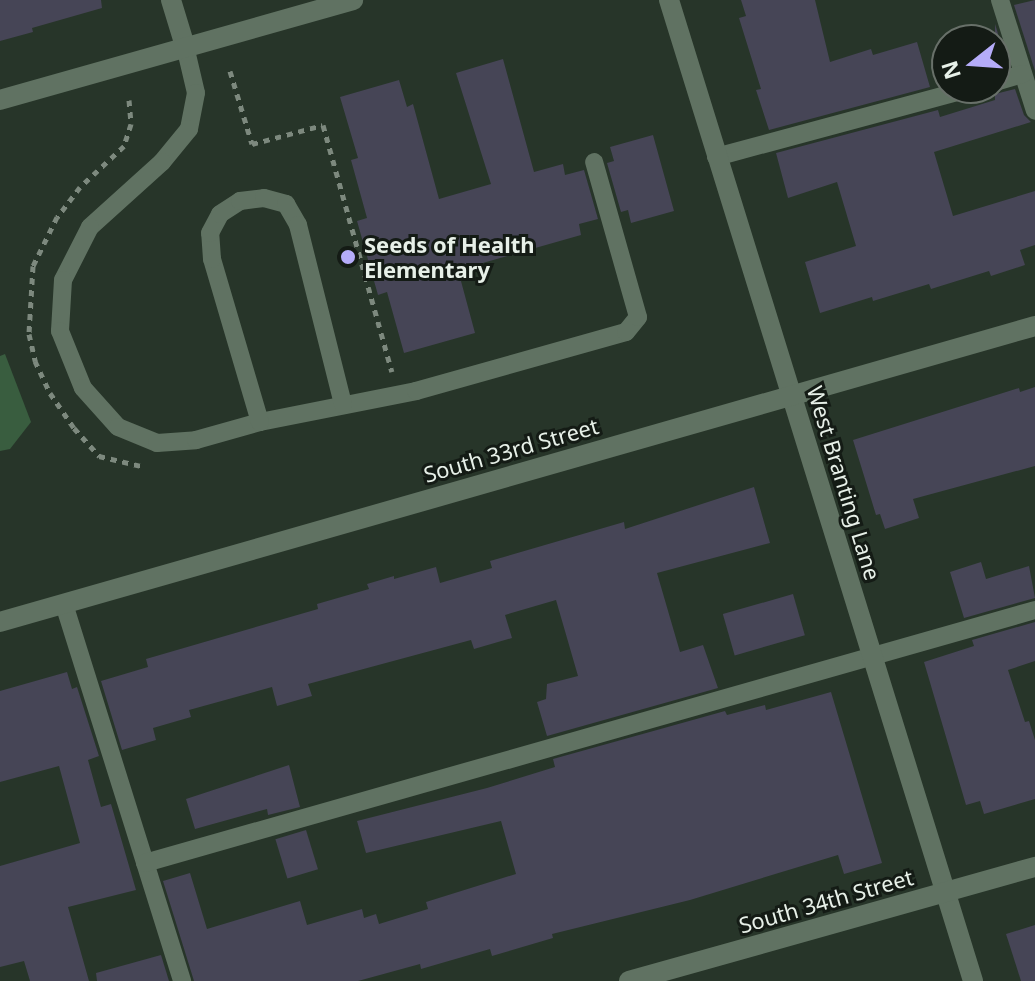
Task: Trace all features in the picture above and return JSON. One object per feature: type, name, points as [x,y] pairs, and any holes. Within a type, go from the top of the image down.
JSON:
[{"type":"street","points":[[171,0],[185,46]]},
{"type":"street","points":[[0,100],[353,0]]},
{"type":"street","name":"West Branting Lane","points":[[669,0],[973,981]]},
{"type":"street","name":"South 33rd Street","points":[[0,622],[1035,326]]},
{"type":"street","name":"South 34th Street","points":[[629,981],[1035,867]]},
{"type":"lane","points":[[1000,0],[1035,111]]},
{"type":"lane","points":[[185,46],[196,93],[189,129],[162,162],[90,227],[63,280],[60,331],[83,388],[118,427],[157,443],[196,440],[260,422],[416,391],[626,332],[638,317],[594,162]]},
{"type":"lane","points":[[1011,77],[1023,74]]},
{"type":"lane","points":[[716,157],[931,99]]},
{"type":"lane","points":[[260,422],[212,259],[210,233],[220,214],[240,201],[264,198],[286,204],[298,225],[343,404]]},
{"type":"lane","points":[[64,604],[182,981]]},
{"type":"lane","points":[[145,863],[1035,610]]},
{"type":"path","points":[[230,71],[252,144],[323,125],[392,374],[401,371]]},
{"type":"green space","points":[[5,354],[31,422],[10,449],[0,451],[0,356]]},
{"type":"building","points":[[0,0],[101,0],[102,8],[32,28],[33,32],[0,41]]},
{"type":"building","points":[[741,0],[815,0],[830,62],[871,49],[873,55],[917,42],[930,87],[769,130],[756,90],[761,89],[739,18],[746,16]]},
{"type":"building","points":[[1035,0],[1035,71],[1014,5]]},
{"type":"building","points":[[503,59],[534,172],[563,164],[565,175],[584,170],[598,219],[579,224],[581,235],[458,270],[475,333],[404,353],[387,292],[378,295],[357,221],[367,218],[351,160],[358,158],[340,97],[399,80],[407,107],[413,104],[439,199],[491,184],[456,73]]},
{"type":"building","points":[[1015,89],[1024,115],[1031,122],[934,152],[953,216],[1035,191],[1035,245],[1020,250],[1025,265],[991,276],[989,271],[931,289],[929,284],[873,301],[872,297],[820,313],[805,262],[856,246],[837,182],[788,198],[776,153],[938,110],[940,117],[982,104],[1011,104],[1011,90]]},
{"type":"building","points":[[653,135],[674,211],[631,223],[628,210],[621,212],[607,163],[614,161],[610,147]]},
{"type":"building","points":[[1035,387],[1035,466],[913,499],[919,518],[885,529],[880,514],[876,515],[853,440],[1019,388],[1020,392]]},
{"type":"building","points":[[754,487],[770,543],[657,573],[680,652],[703,645],[718,688],[547,736],[537,702],[546,699],[547,684],[578,676],[556,600],[505,615],[512,638],[474,649],[471,640],[308,684],[312,696],[277,706],[272,687],[189,710],[191,717],[153,728],[156,740],[122,750],[101,681],[148,667],[146,659],[318,609],[317,604],[369,589],[367,584],[394,576],[394,579],[436,567],[440,583],[492,568],[490,561],[624,522],[625,529]]},
{"type":"building","points":[[981,562],[986,579],[1029,566],[1035,598],[964,618],[950,572]]},
{"type":"building","points":[[793,594],[805,635],[735,655],[723,614]]},
{"type":"building","points":[[1035,622],[1035,661],[1008,670],[1025,722],[1029,721],[1035,740],[1035,799],[984,814],[980,801],[966,805],[924,662],[974,646],[972,640]]},
{"type":"building","points":[[67,672],[72,689],[77,687],[99,756],[88,760],[101,807],[111,804],[136,890],[68,907],[89,981],[30,981],[24,961],[0,967],[0,866],[80,843],[59,766],[0,782],[0,691]]},
{"type":"building","points":[[831,692],[882,863],[844,874],[838,855],[690,900],[552,934],[553,938],[492,956],[490,949],[421,969],[420,964],[358,981],[194,981],[163,881],[190,873],[207,929],[300,901],[307,925],[362,909],[364,918],[376,914],[379,924],[428,909],[426,902],[516,874],[501,821],[366,853],[357,821],[487,788],[555,767],[553,759],[725,711],[727,715],[765,705],[766,710]]},
{"type":"building","points":[[289,765],[300,807],[268,815],[267,809],[195,829],[186,799]]},
{"type":"building","points":[[306,830],[318,869],[287,879],[275,839]]},
{"type":"building","points":[[1035,925],[1035,981],[1021,981],[1006,934]]},
{"type":"building","points":[[161,955],[169,981],[97,981],[96,973]]},
{"type":"place","name":"Seeds of Health Elementary","points":[[348,257]]}]
